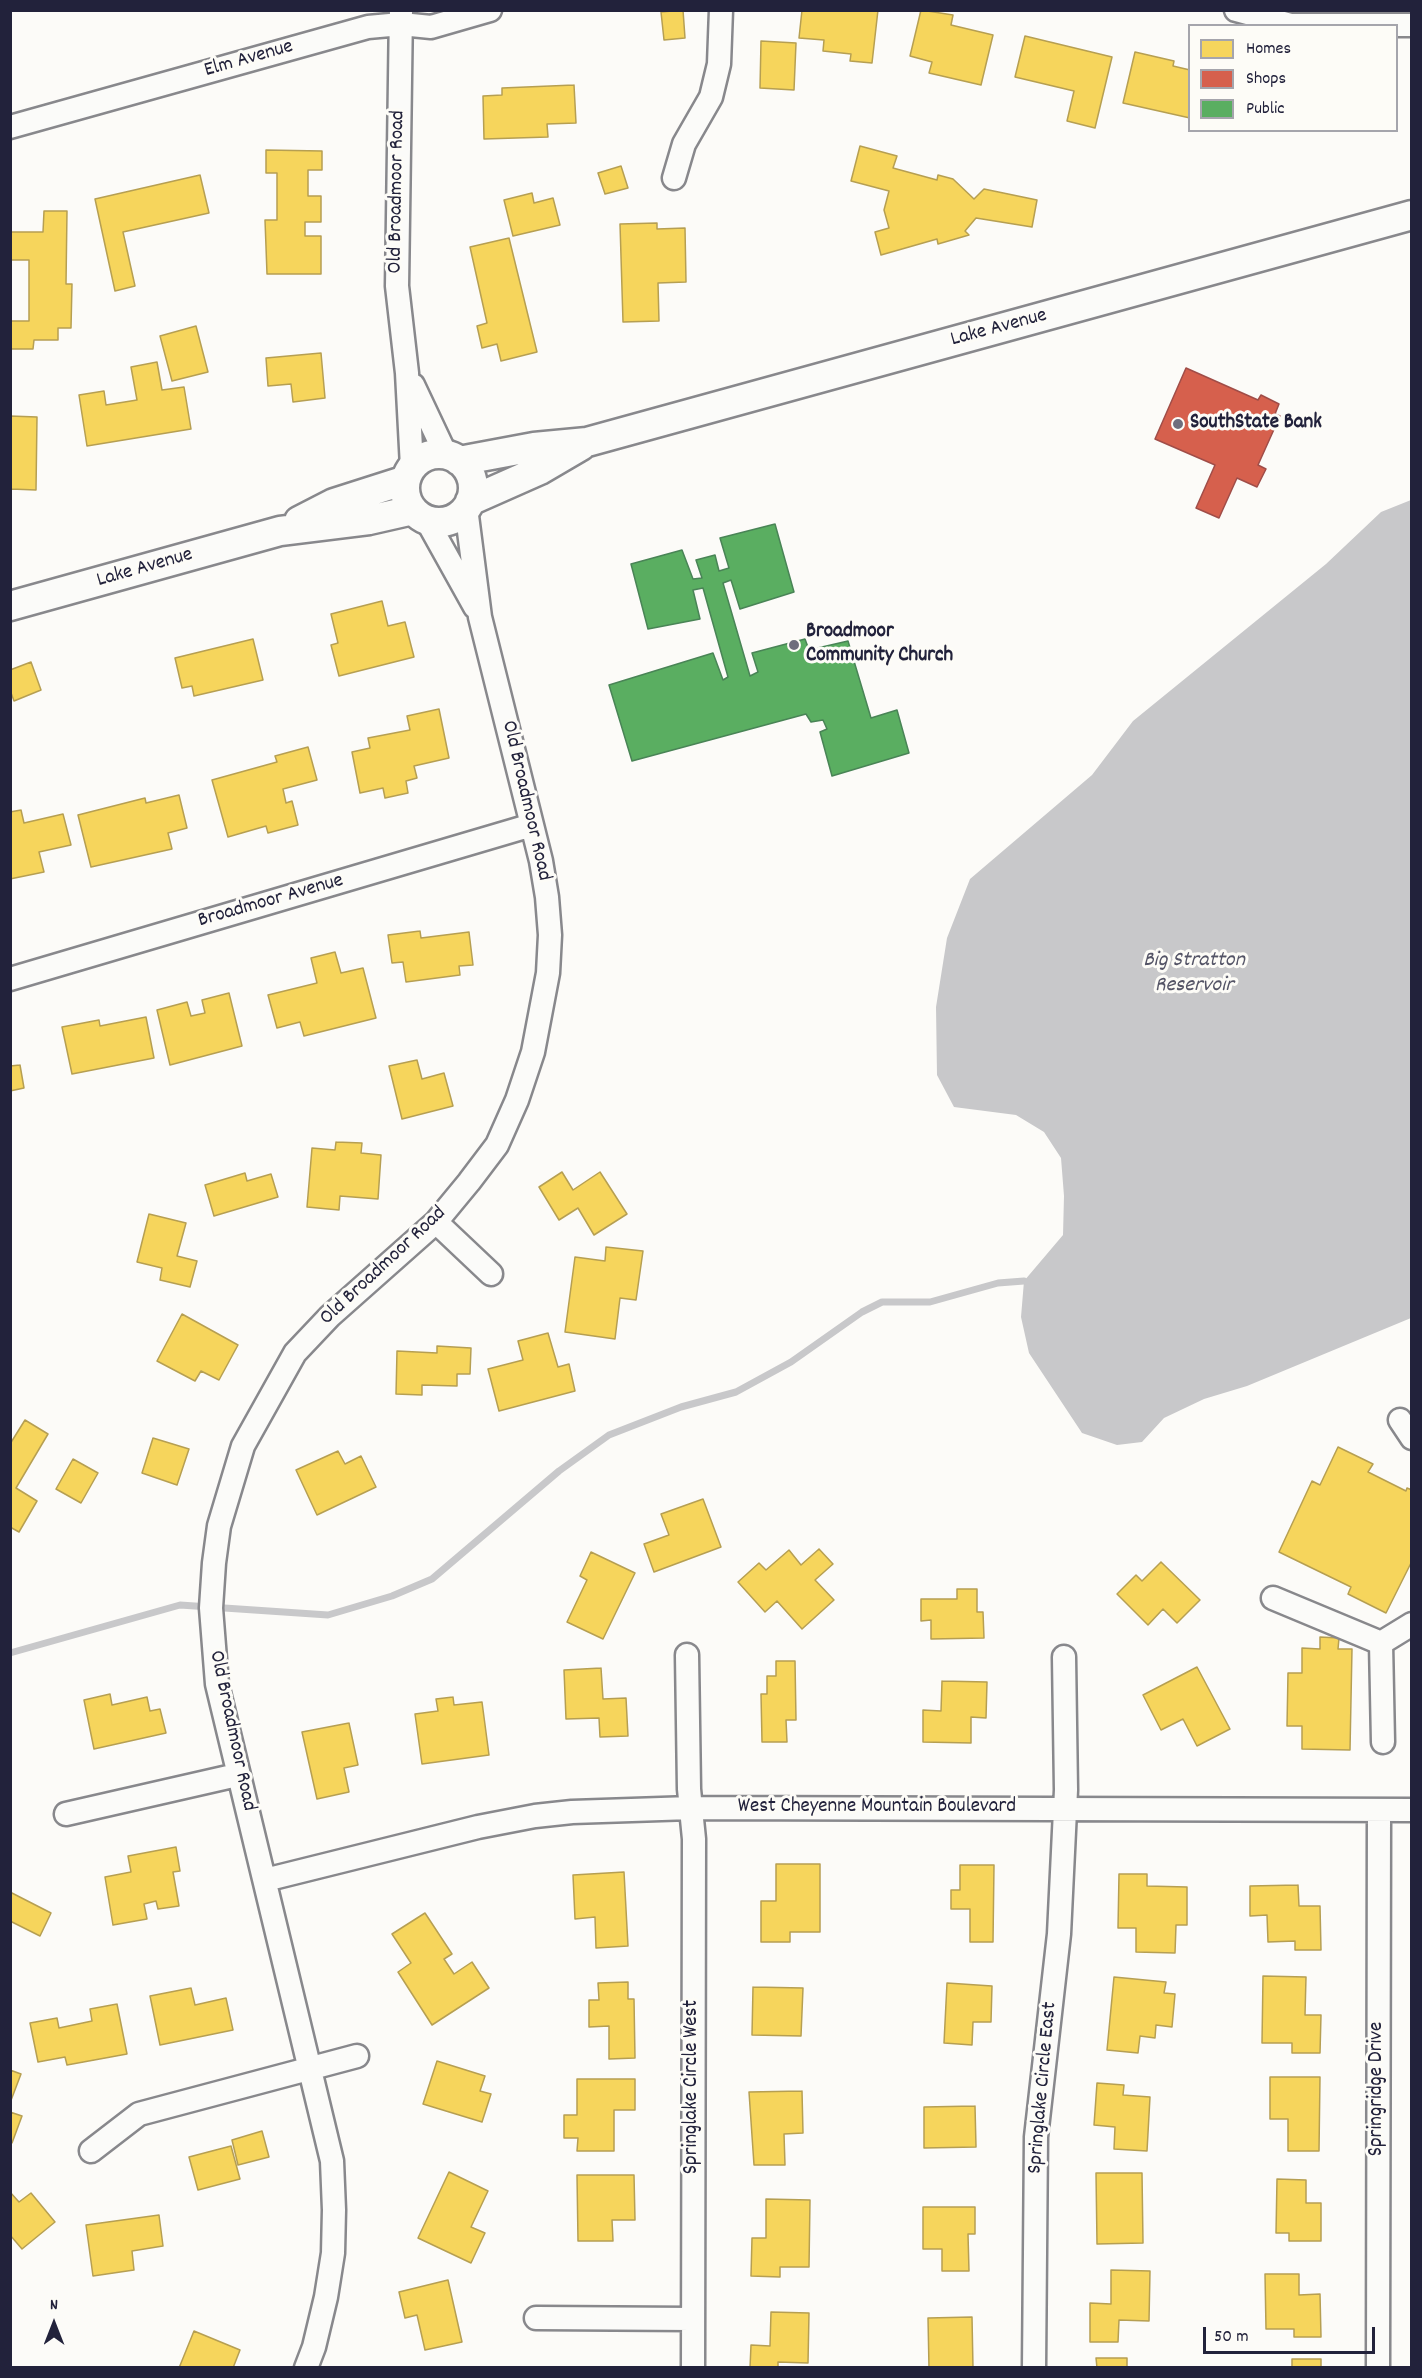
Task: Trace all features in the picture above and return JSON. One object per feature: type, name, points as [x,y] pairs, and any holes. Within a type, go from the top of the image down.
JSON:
[{"type":"main road","name":"Lake Avenue","points":[[452,458],[587,442],[1412,215]]},
{"type":"main road","name":"Lake Avenue","points":[[468,505],[540,470],[587,442]]},
{"type":"main road","points":[[427,456],[452,458],[470,475],[472,484],[468,505],[448,520],[419,515],[405,490],[409,473],[427,456]]},
{"type":"main road","name":"Lake Avenue","points":[[280,531],[334,503],[409,473]]},
{"type":"main road","name":"Lake Avenue","points":[[10,606],[280,531],[419,515]]},
{"type":"street","name":"Elm Avenue","points":[[10,127],[401,17],[431,27],[490,10]]},
{"type":"street","points":[[674,178],[684,144],[711,97],[719,64],[721,10]]},
{"type":"street","points":[[1236,10],[1287,24]]},
{"type":"street","name":"Old Broadmoor Road","points":[[401,17],[397,286],[407,373],[409,473]]},
{"type":"street","name":"Old Broadmoor Road","points":[[407,373],[452,458]]},
{"type":"street","name":"Old Broadmoor Road","points":[[265,1880],[237,1775],[212,1648],[211,1608],[214,1563],[221,1516],[243,1446],[295,1353],[330,1316],[436,1222],[497,1145],[517,1100],[533,1052],[547,982],[550,935],[541,861],[480,617],[468,505]]},
{"type":"street","name":"Old Broadmoor Road","points":[[419,515],[480,617]]},
{"type":"street","name":"Broadmoor Avenue","points":[[10,979],[532,825]]},
{"type":"street","points":[[436,1222],[491,1274]]},
{"type":"street","points":[[1273,1598],[1381,1643]]},
{"type":"street","points":[[1381,1643],[1412,1624]]},
{"type":"street","points":[[1381,1643],[1383,1742]]},
{"type":"street","points":[[687,1655],[691,1808]]},
{"type":"street","points":[[1064,1657],[1066,1790],[1064,1809]]},
{"type":"street","points":[[66,1815],[237,1775]]},
{"type":"street","name":"West Cheyenne Mountain Boulevard","points":[[265,1880],[510,1820],[572,1812],[691,1808],[1412,1810]]},
{"type":"street","name":"Springlake Circle West","points":[[691,1808],[694,1839],[693,2367]]},
{"type":"street","name":"Springlake Circle East","points":[[1034,2367],[1036,2137],[1059,1934],[1064,1809]]},
{"type":"street","name":"Springridge Drive","points":[[1378,2367],[1379,1810]]},
{"type":"street","points":[[265,1880],[332,2161],[333,2253],[315,2347],[306,2367]]},
{"type":"street","points":[[91,2151],[139,2114],[357,2056]]},
{"type":"street","points":[[536,2318],[692,2319]]},
{"type":"water","name":"Big Stratton Reservoir","points":[[1411,500],[1411,1318],[1247,1386],[1204,1399],[1164,1418],[1142,1442],[1117,1445],[1082,1433],[1029,1353],[1021,1317],[1024,1281],[1063,1235],[1064,1196],[1061,1158],[1044,1132],[1016,1115],[954,1107],[937,1075],[936,1007],[947,938],[970,879],[1092,775],[1133,721],[1326,564],[1381,512]]},
{"type":"building: Homes","points":[[683,10],[685,38],[664,40],[661,12]]},
{"type":"building: Homes","points":[[802,10],[878,10],[872,63],[850,61],[851,54],[823,51],[824,40],[799,38]]},
{"type":"building: Homes","points":[[921,10],[953,15],[951,25],[993,35],[981,85],[929,73],[932,62],[910,56]]},
{"type":"building: Homes","points":[[1025,36],[1112,57],[1095,128],[1067,121],[1074,91],[1015,77]]},
{"type":"building: Homes","points":[[761,41],[796,43],[794,90],[760,88]]},
{"type":"building: Homes","points":[[1135,52],[1174,61],[1173,66],[1188,70],[1188,118],[1123,103]]},
{"type":"building: Homes","points":[[574,85],[576,123],[547,124],[548,137],[484,139],[483,96],[502,95],[502,88]]},
{"type":"building: Homes","points":[[860,146],[897,156],[893,168],[937,180],[938,175],[953,179],[974,199],[984,189],[1037,200],[1032,227],[976,218],[965,231],[969,235],[938,244],[937,239],[881,255],[875,232],[889,228],[884,210],[889,191],[851,181]]},
{"type":"building: Homes","points":[[266,150],[322,151],[322,170],[308,170],[308,196],[321,196],[321,222],[305,222],[305,236],[321,236],[321,274],[267,274],[265,220],[277,220],[277,173],[266,173]]},
{"type":"building: Homes","points":[[621,166],[628,188],[605,194],[598,173]]},
{"type":"building: Homes","points":[[200,175],[209,213],[123,232],[135,286],[115,291],[95,199]]},
{"type":"building: Homes","points":[[532,193],[534,203],[553,198],[560,225],[513,236],[504,200]]},
{"type":"building: Homes","points":[[44,211],[67,211],[66,284],[72,284],[71,328],[58,328],[58,340],[34,340],[33,349],[10,349],[10,321],[29,321],[29,260],[10,260],[10,232],[43,232]]},
{"type":"building: Homes","points":[[657,223],[657,229],[685,228],[686,282],[658,283],[659,321],[623,322],[620,224]]},
{"type":"building: Homes","points":[[509,238],[537,352],[501,361],[497,344],[482,348],[477,326],[487,323],[470,247]]},
{"type":"building: Homes","points":[[196,326],[208,372],[172,381],[160,336]]},
{"type":"building: Homes","points":[[321,353],[325,398],[293,402],[291,384],[268,386],[266,358]]},
{"type":"building: Homes","points":[[157,362],[162,390],[184,387],[191,429],[87,446],[79,395],[104,391],[106,405],[137,400],[131,367]]},
{"type":"building: Homes","points":[[10,416],[37,417],[36,490],[11,489],[11,502]]},
{"type":"building: Homes","points":[[382,601],[388,626],[405,622],[414,657],[339,676],[331,645],[338,643],[331,614]]},
{"type":"building: Homes","points":[[253,639],[263,680],[194,696],[192,686],[182,688],[175,658]]},
{"type":"building: Homes","points":[[31,662],[41,690],[14,701],[10,690],[10,670]]},
{"type":"building: Homes","points":[[439,709],[449,758],[414,766],[417,778],[406,781],[408,793],[385,798],[383,788],[360,793],[352,752],[370,748],[368,738],[410,730],[407,716]]},
{"type":"building: Homes","points":[[308,747],[317,780],[283,789],[286,803],[292,801],[298,825],[268,833],[266,826],[228,837],[212,780],[277,762],[275,756]]},
{"type":"building: Homes","points":[[179,795],[187,828],[168,833],[172,849],[91,867],[78,815],[145,798],[146,803]]},
{"type":"building: Homes","points":[[21,810],[24,823],[63,814],[71,845],[39,852],[44,872],[10,879],[10,812]]},
{"type":"building: Homes","points":[[420,931],[421,938],[469,932],[473,965],[459,966],[460,975],[406,982],[403,962],[392,963],[388,935]]},
{"type":"building: Homes","points":[[335,952],[341,973],[363,968],[376,1018],[304,1036],[300,1022],[277,1028],[268,995],[317,983],[311,958]]},
{"type":"building: Homes","points":[[229,993],[242,1046],[170,1065],[157,1010],[187,1002],[191,1016],[205,1013],[202,1000]]},
{"type":"building: Homes","points":[[146,1017],[154,1058],[72,1074],[62,1027],[99,1020],[100,1026]]},
{"type":"building: Homes","points":[[417,1060],[422,1079],[444,1073],[453,1106],[402,1119],[389,1066]]},
{"type":"building: Homes","points":[[20,1065],[24,1088],[10,1091],[10,1066]]},
{"type":"building: Homes","points":[[336,1142],[362,1143],[361,1153],[381,1155],[378,1199],[340,1196],[339,1210],[307,1207],[312,1148],[335,1150]]},
{"type":"building: Homes","points":[[562,1172],[573,1190],[600,1172],[627,1214],[594,1235],[578,1208],[559,1220],[539,1187]]},
{"type":"building: Homes","points":[[245,1173],[247,1181],[271,1174],[278,1197],[214,1216],[205,1185]]},
{"type":"building: Homes","points":[[149,1214],[186,1223],[177,1256],[197,1261],[190,1287],[160,1280],[162,1268],[137,1262]]},
{"type":"building: Homes","points":[[606,1247],[643,1251],[636,1300],[620,1298],[615,1339],[565,1332],[575,1257],[605,1261]]},
{"type":"building: Homes","points":[[182,1314],[238,1345],[219,1380],[201,1371],[195,1381],[157,1361]]},
{"type":"building: Homes","points":[[548,1333],[558,1367],[569,1364],[575,1391],[499,1411],[488,1369],[523,1360],[518,1341]]},
{"type":"building: Homes","points":[[437,1346],[471,1348],[470,1374],[457,1374],[457,1386],[422,1385],[422,1395],[396,1394],[397,1351],[437,1353]]},
{"type":"building: Homes","points":[[25,1420],[48,1434],[16,1488],[37,1501],[19,1532],[10,1527],[10,1444]]},
{"type":"building: Homes","points":[[153,1438],[189,1449],[177,1485],[142,1473]]},
{"type":"building: Homes","points":[[1338,1447],[1373,1464],[1368,1472],[1406,1491],[1407,1488],[1412,1490],[1412,1561],[1386,1613],[1348,1594],[1351,1587],[1279,1552],[1312,1481],[1320,1485]]},
{"type":"building: Homes","points":[[338,1451],[345,1464],[361,1456],[376,1487],[317,1515],[296,1470]]},
{"type":"building: Homes","points":[[73,1459],[98,1473],[81,1503],[56,1489]]},
{"type":"building: Homes","points":[[703,1499],[721,1547],[654,1572],[644,1544],[669,1535],[661,1514]]},
{"type":"building: Homes","points":[[819,1549],[833,1564],[815,1580],[834,1600],[802,1629],[777,1601],[765,1612],[738,1582],[759,1563],[766,1570],[789,1550],[801,1565]]},
{"type":"building: Homes","points":[[591,1552],[635,1573],[603,1639],[567,1622],[587,1580],[580,1576]]},
{"type":"building: Homes","points":[[1161,1562],[1200,1600],[1177,1623],[1163,1609],[1148,1625],[1117,1594],[1136,1575],[1142,1581]]},
{"type":"building: Homes","points":[[957,1589],[977,1589],[977,1612],[983,1612],[984,1638],[931,1639],[931,1620],[921,1621],[921,1599],[957,1599]]},
{"type":"building: Homes","points":[[1320,1637],[1339,1638],[1338,1649],[1352,1649],[1350,1750],[1302,1749],[1302,1726],[1287,1726],[1288,1673],[1302,1673],[1302,1648],[1320,1649]]},
{"type":"building: Homes","points":[[776,1661],[795,1661],[796,1720],[786,1720],[787,1742],[762,1742],[761,1694],[767,1694],[767,1676],[776,1676]]},
{"type":"building: Homes","points":[[1197,1667],[1230,1729],[1197,1746],[1183,1719],[1161,1730],[1143,1695]]},
{"type":"building: Homes","points":[[601,1668],[603,1699],[626,1698],[628,1736],[600,1737],[599,1718],[566,1719],[564,1670]]},
{"type":"building: Homes","points":[[942,1681],[987,1682],[986,1718],[971,1717],[971,1743],[923,1742],[923,1710],[941,1711]]},
{"type":"building: Homes","points":[[110,1694],[112,1705],[147,1697],[150,1711],[160,1709],[166,1733],[94,1749],[84,1700]]},
{"type":"building: Homes","points":[[453,1697],[454,1705],[482,1702],[489,1755],[422,1764],[415,1714],[438,1711],[436,1699]]},
{"type":"building: Homes","points":[[349,1723],[358,1765],[344,1768],[349,1792],[317,1799],[302,1732]]},
{"type":"building: Homes","points":[[176,1847],[180,1871],[173,1872],[179,1906],[158,1909],[156,1901],[144,1904],[147,1919],[113,1925],[105,1877],[131,1872],[128,1856]]},
{"type":"building: Homes","points":[[776,1864],[820,1864],[820,1932],[790,1932],[790,1942],[761,1942],[761,1901],[776,1901]]},
{"type":"building: Homes","points":[[960,1865],[994,1865],[993,1942],[970,1942],[970,1909],[951,1909],[951,1890],[960,1890]]},
{"type":"building: Homes","points":[[624,1872],[628,1946],[596,1948],[595,1917],[575,1919],[573,1875]]},
{"type":"building: Homes","points":[[1119,1874],[1147,1874],[1147,1886],[1187,1887],[1187,1925],[1176,1925],[1175,1953],[1136,1952],[1136,1928],[1118,1928]]},
{"type":"building: Homes","points":[[1298,1885],[1299,1906],[1320,1906],[1321,1950],[1295,1950],[1295,1941],[1268,1942],[1267,1915],[1250,1916],[1250,1886]]},
{"type":"building: Homes","points":[[10,1892],[51,1913],[40,1936],[10,1921]]},
{"type":"building: Homes","points":[[425,1913],[452,1954],[444,1959],[454,1974],[472,1962],[489,1988],[432,2025],[398,1972],[411,1963],[392,1934]]},
{"type":"building: Homes","points":[[1263,1976],[1306,1977],[1305,2015],[1321,2015],[1320,2053],[1292,2053],[1292,2043],[1262,2043]]},
{"type":"building: Homes","points":[[1114,1977],[1166,1982],[1164,1993],[1175,1994],[1172,2027],[1156,2025],[1155,2038],[1140,2036],[1138,2053],[1107,2050]]},
{"type":"building: Homes","points":[[628,1982],[628,1999],[634,1999],[635,2058],[609,2059],[609,2026],[589,2027],[589,2000],[599,2000],[598,1983]]},
{"type":"building: Homes","points":[[947,1983],[992,1986],[991,2022],[973,2022],[972,2045],[944,2043]]},
{"type":"building: Homes","points":[[753,1987],[803,1988],[801,2036],[752,2035]]},
{"type":"building: Homes","points":[[191,1988],[195,2005],[226,1998],[233,2030],[160,2045],[150,1996]]},
{"type":"building: Homes","points":[[117,2004],[127,2054],[67,2065],[65,2057],[38,2062],[30,2023],[57,2018],[59,2028],[92,2021],[90,2009]]},
{"type":"building: Homes","points":[[437,2061],[485,2076],[480,2091],[491,2094],[482,2122],[423,2104]]},
{"type":"building: Homes","points":[[10,2070],[21,2074],[10,2103]]},
{"type":"building: Homes","points":[[1270,2077],[1320,2077],[1319,2151],[1288,2151],[1288,2119],[1270,2119]]},
{"type":"building: Homes","points":[[577,2079],[635,2079],[635,2110],[614,2110],[614,2151],[577,2151],[578,2138],[564,2138],[564,2115],[577,2115]]},
{"type":"building: Homes","points":[[1097,2083],[1124,2085],[1123,2095],[1150,2097],[1147,2151],[1114,2149],[1115,2127],[1094,2125]]},
{"type":"building: Homes","points":[[802,2091],[803,2133],[784,2134],[785,2165],[754,2165],[749,2092]]},
{"type":"building: Homes","points":[[975,2106],[976,2147],[924,2148],[924,2107]]},
{"type":"building: Homes","points":[[10,2112],[22,2116],[12,2143],[10,2143]]},
{"type":"building: Homes","points":[[262,2131],[269,2157],[238,2165],[232,2140]]},
{"type":"building: Homes","points":[[231,2146],[240,2179],[198,2190],[189,2157]]},
{"type":"building: Homes","points":[[449,2172],[488,2191],[471,2227],[485,2233],[471,2263],[418,2238]]},
{"type":"building: Homes","points":[[1096,2173],[1142,2173],[1143,2243],[1097,2244]]},
{"type":"building: Homes","points":[[577,2175],[634,2175],[635,2220],[612,2220],[613,2241],[578,2241]]},
{"type":"building: Homes","points":[[1277,2179],[1306,2180],[1306,2203],[1321,2203],[1321,2241],[1289,2241],[1289,2233],[1276,2233]]},
{"type":"building: Homes","points":[[10,2192],[19,2202],[31,2193],[55,2222],[22,2249],[10,2235]]},
{"type":"building: Homes","points":[[766,2199],[810,2200],[809,2267],[780,2267],[780,2277],[751,2276],[752,2238],[766,2238]]},
{"type":"building: Homes","points":[[923,2207],[975,2207],[975,2234],[968,2234],[969,2271],[942,2271],[942,2249],[923,2249]]},
{"type":"building: Homes","points":[[159,2215],[163,2246],[132,2251],[134,2270],[93,2276],[86,2225]]},
{"type":"building: Homes","points":[[1111,2270],[1150,2271],[1149,2321],[1119,2320],[1118,2342],[1090,2342],[1090,2303],[1111,2304]]},
{"type":"building: Homes","points":[[1265,2274],[1299,2274],[1299,2295],[1320,2294],[1321,2337],[1294,2337],[1294,2329],[1266,2329]]},
{"type":"building: Homes","points":[[448,2280],[462,2342],[425,2350],[417,2315],[405,2318],[399,2292]]},
{"type":"building: Homes","points":[[771,2312],[809,2313],[808,2363],[778,2362],[778,2368],[750,2368],[751,2345],[770,2346]]},
{"type":"building: Homes","points":[[972,2317],[973,2368],[929,2368],[928,2318]]},
{"type":"building: Homes","points":[[194,2331],[240,2350],[233,2368],[179,2368]]},
{"type":"building: Homes","points":[[1096,2358],[1127,2358],[1127,2368],[1097,2368]]},
{"type":"building: Homes","points":[[1292,2359],[1321,2359],[1321,2368],[1292,2368]]},
{"type":"building: Shops","points":[[1186,368],[1258,400],[1261,395],[1279,404],[1275,414],[1280,416],[1258,465],[1266,469],[1257,487],[1237,478],[1219,518],[1196,508],[1215,465],[1155,439]]},
{"type":"building: Public","name":"Broadmoor Community Church","points":[[775,524],[794,592],[740,609],[731,580],[723,583],[750,676],[758,672],[752,653],[805,639],[809,650],[848,641],[871,718],[897,710],[909,753],[832,776],[820,732],[827,729],[823,720],[811,722],[806,714],[632,761],[609,685],[713,653],[723,680],[728,677],[703,588],[693,590],[700,619],[648,629],[631,564],[682,550],[693,579],[702,578],[696,560],[715,555],[719,571],[729,568],[720,538]]},
{"type":"waterway","points":[[10,1653],[180,1605],[328,1615],[392,1596],[432,1579],[559,1471],[609,1435],[681,1407],[736,1392],[791,1362],[862,1312],[882,1302],[930,1302],[998,1283],[1024,1281]]},
{"type":"place","name":"SouthState Bank","points":[[1178,424]]},
{"type":"place","name":"Broadmoor Community Church","points":[[794,645]]}]
